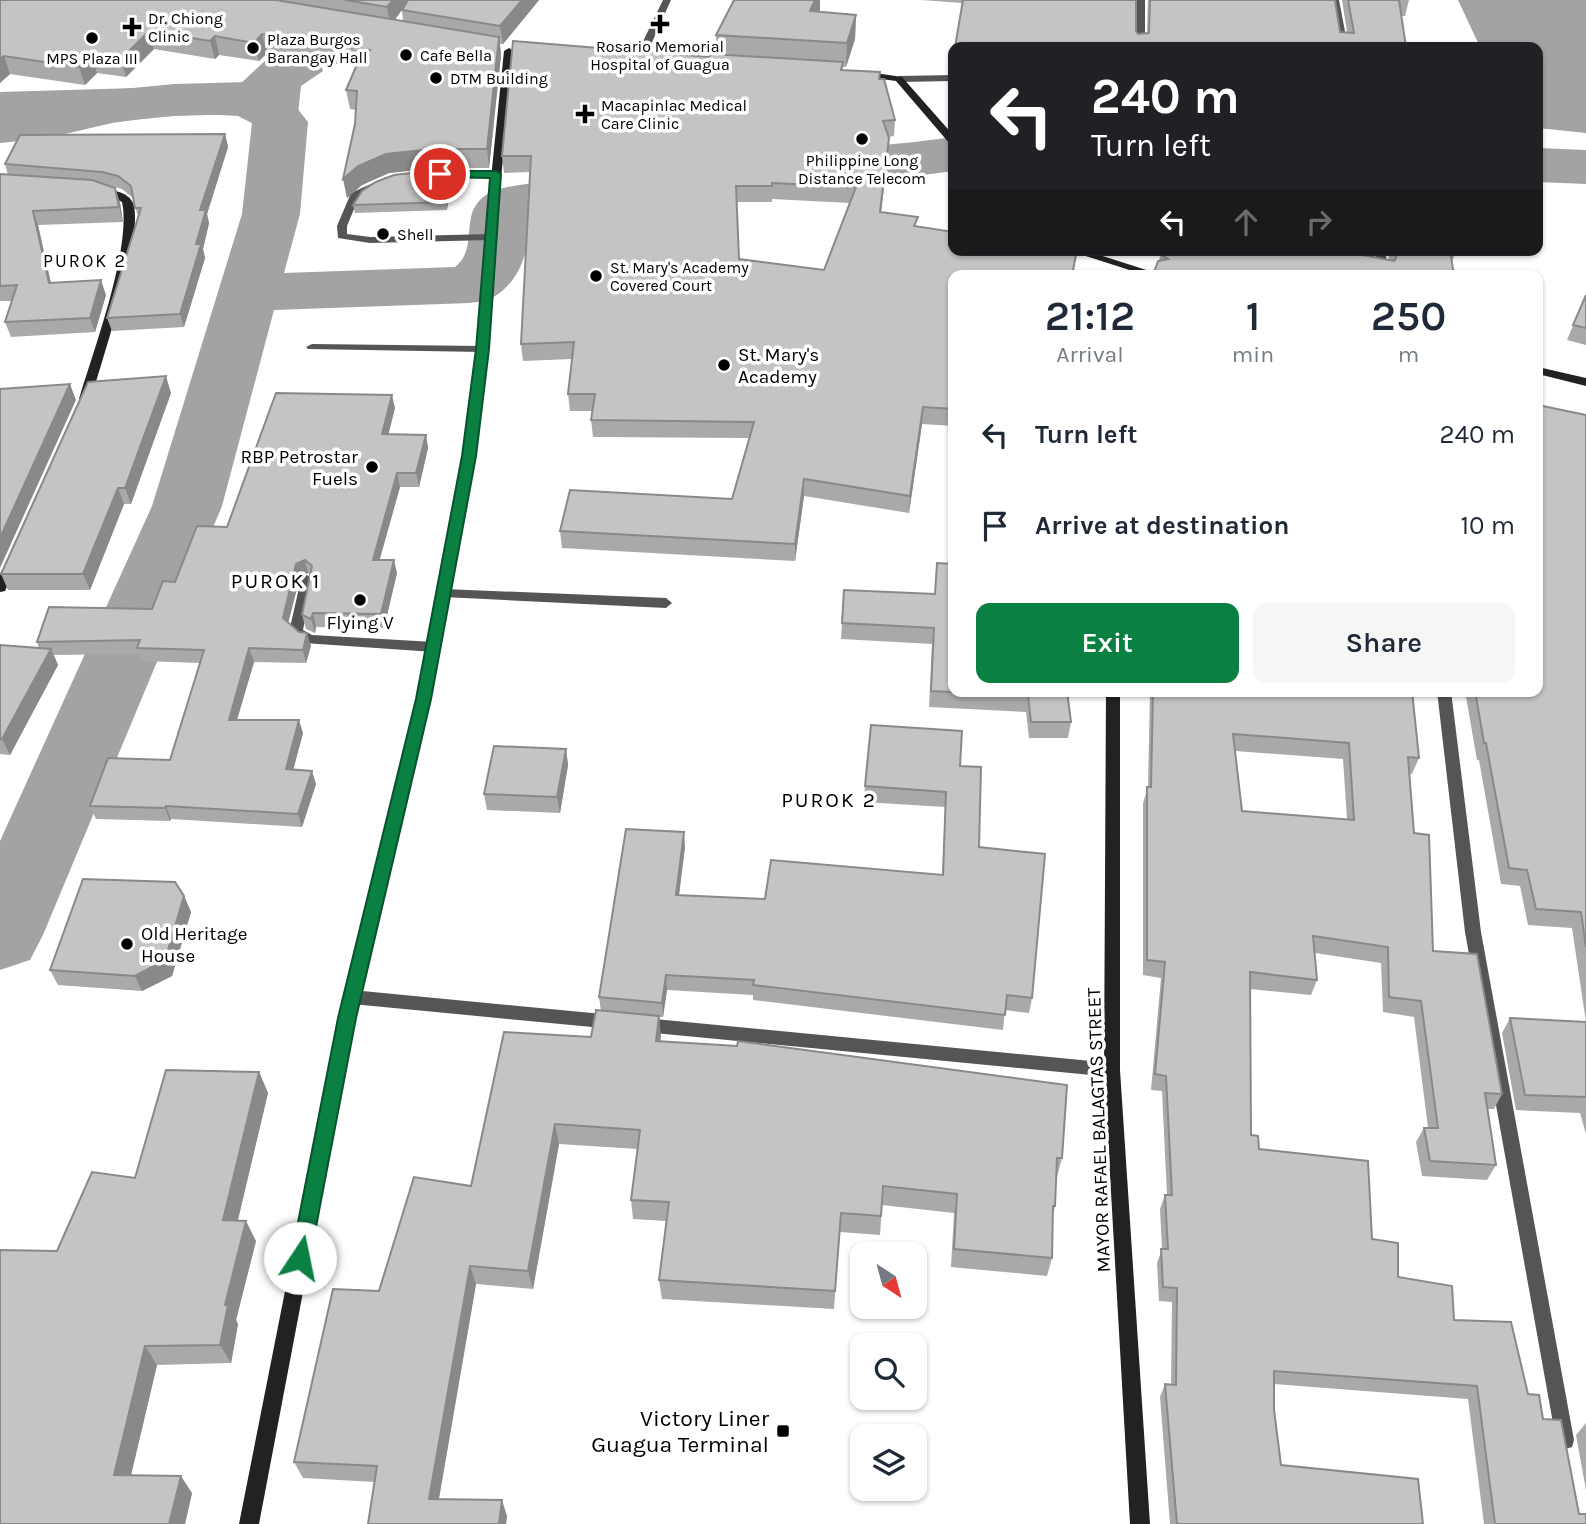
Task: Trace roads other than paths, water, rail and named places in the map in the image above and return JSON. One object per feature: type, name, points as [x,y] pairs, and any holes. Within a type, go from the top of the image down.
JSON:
[{"type":"main road","points":[[496,49],[522,52]]},
{"type":"main road","points":[[248,1524],[352,998],[433,647],[469,456],[482,349],[509,51]]},
{"type":"main road","points":[[626,59],[653,61]]},
{"type":"main road","points":[[844,73],[885,75],[899,79],[948,135]]},
{"type":"main road","points":[[82,409],[131,234],[129,204],[124,198],[85,189]]},
{"type":"main road","points":[[1085,256],[1113,269]]},
{"type":"main road","points":[[1543,371],[1586,382]]},
{"type":"main road","points":[[0,589],[16,551]]},
{"type":"main road","name":"MAYOR RAFAEL BALAGTAS STREET","points":[[1113,697],[1112,1070],[1140,1524]]},
{"type":"street","points":[[639,60],[667,0]]},
{"type":"street","points":[[1141,42],[1142,0]]},
{"type":"street","points":[[1335,0],[1343,42]]},
{"type":"street","points":[[899,79],[948,78]]},
{"type":"street","points":[[426,174],[496,174]]},
{"type":"street","points":[[400,177],[372,185],[355,195],[342,226],[342,236],[370,240],[490,242]]},
{"type":"street","points":[[312,346],[482,349]]},
{"type":"street","points":[[307,579],[296,632],[301,637],[309,640],[433,647]]},
{"type":"street","points":[[444,593],[666,603]]},
{"type":"street","points":[[1445,697],[1473,932],[1568,1457]]},
{"type":"street","points":[[352,998],[1112,1070]]},
{"type":"waterway","points":[[0,117],[174,100],[249,98],[266,105],[280,122],[271,214],[248,293]]},
{"type":"waterway","points":[[778,158],[840,163],[903,161],[948,155]]},
{"type":"waterway","points":[[1543,165],[1586,167]]},
{"type":"waterway","points":[[248,293],[470,285],[488,269],[497,253],[501,211],[513,204],[542,201],[591,188],[612,175],[632,170]]},
{"type":"waterway","points":[[0,935],[187,506],[248,293]]},
{"type":"place","name":"Rosario Memorial Hospital of Guagua","points":[[660,24]]},
{"type":"place","name":"Dr. Chiong Clinic","points":[[132,27]]},
{"type":"place","name":"MPS Plaza III","points":[[92,38]]},
{"type":"place","name":"Plaza Burgos Barangay Hall","points":[[253,48]]},
{"type":"place","name":"Cafe Bella","points":[[406,55]]},
{"type":"place","name":"DTM Building","points":[[436,78]]},
{"type":"place","name":"Macapinlac Medical Care Clinic","points":[[585,114]]},
{"type":"place","name":"Philippine Long Distance Telecom","points":[[862,139]]},
{"type":"place","name":"Shell","points":[[383,234]]},
{"type":"place","name":"St. Mary's Academy Covered Court","points":[[596,276]]},
{"type":"place","name":"St. Mary's Academy","points":[[724,365]]},
{"type":"place","name":"RBP Petrostar Fuels","points":[[372,467]]},
{"type":"place","name":"Flying V","points":[[360,600]]},
{"type":"place","name":"Old Heritage House","points":[[127,944]]},
{"type":"place","name":"Victory Liner Guagua Terminal","points":[[783,1431]]},
{"type":"district","name":"PUROK 2","points":[[85,261]]},
{"type":"district","name":"PUROK 1","points":[[276,581]]},
{"type":"district","name":"PUROK 2","points":[[829,800]]}]
